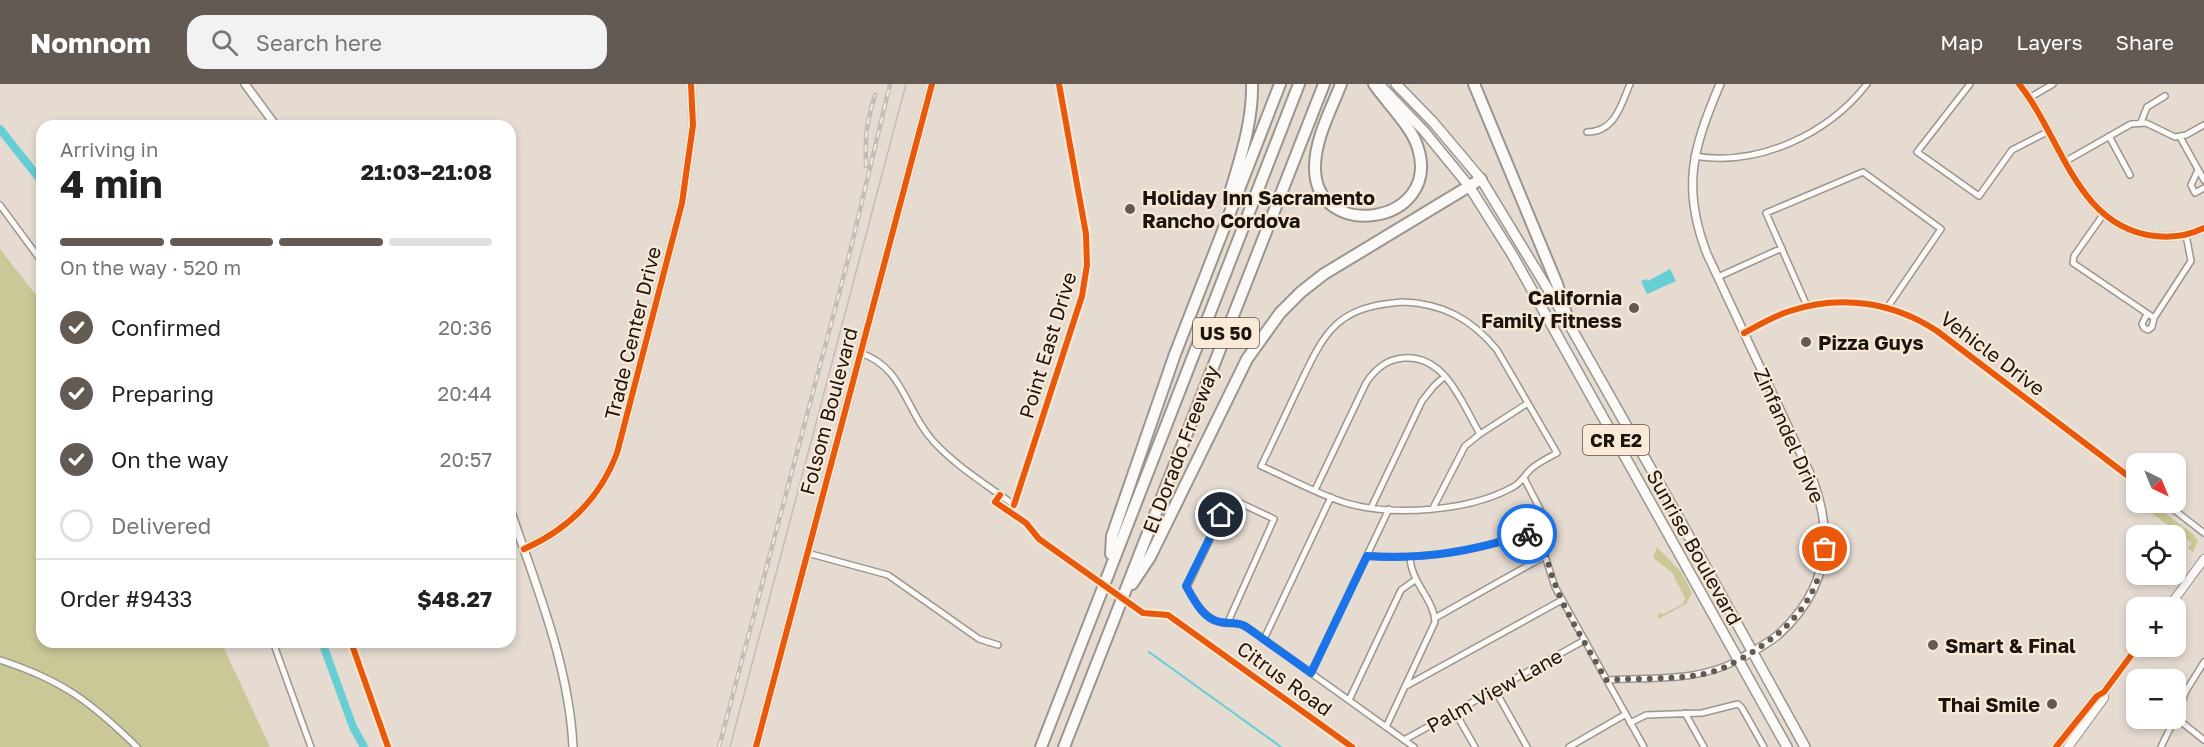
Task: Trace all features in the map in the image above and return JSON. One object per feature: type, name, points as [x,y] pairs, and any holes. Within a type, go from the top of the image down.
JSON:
[{"type":"highway","points":[[1206,272],[1245,142],[1252,84]]},
{"type":"highway","points":[[1110,567],[1112,536],[1175,354],[1280,84]]},
{"type":"highway","name":"El Dorado Freeway","points":[[1041,747],[1299,84]]},
{"type":"highway","name":"El Dorado Freeway","points":[[1130,583],[1324,84]]},
{"type":"highway","points":[[1341,84],[1316,153],[1317,183],[1324,195],[1336,207],[1352,215],[1374,216],[1389,213],[1405,202],[1418,182],[1420,164],[1418,147],[1409,130],[1374,84]]},
{"type":"highway","points":[[1474,84],[1557,284],[1569,324]]},
{"type":"highway","points":[[1064,747],[1121,598],[1150,556],[1247,359],[1280,313],[1324,274],[1481,178]]},
{"type":"main road","name":"Folsom Boulevard","points":[[756,747],[932,84]]},
{"type":"main road","name":"Sunrise Boulevard","points":[[1379,84],[1424,130],[1469,186],[1514,256],[1787,747]]},
{"type":"main road","name":"Sunrise Boulevard","points":[[1396,84],[1433,122],[1481,178],[1569,324],[1805,747]]},
{"type":"main road","points":[[2176,597],[2204,559]]},
{"type":"main road","points":[[2056,747],[2097,696],[2104,692],[2130,657]]},
{"type":"main road","points":[[2068,747],[2104,698],[2104,692]]},
{"type":"street","points":[[245,84],[272,120]]},
{"type":"street","name":"Trade Center Drive","points":[[524,549],[554,533],[580,511],[604,480],[617,453],[682,203],[693,125],[691,84]]},
{"type":"street","name":"Point East Drive","points":[[860,353],[888,368],[924,429],[942,450],[1014,505],[1082,296],[1087,265],[1086,234],[1059,84]]},
{"type":"street","points":[[1587,132],[1602,130],[1612,122],[1630,84]]},
{"type":"street","name":"Zinfandel Drive","points":[[1606,680],[1691,676],[1718,670],[1738,660],[1776,637],[1814,590],[1823,563],[1825,533],[1821,502],[1813,480],[1718,277],[1695,217],[1692,191],[1694,156],[1699,136],[1720,84]]},
{"type":"street","points":[[1694,156],[1713,159],[1739,158],[1763,153],[1834,119],[1867,84]]},
{"type":"street","points":[[1971,84],[1917,152],[1979,196],[2012,150],[2049,131]]},
{"type":"street","points":[[2019,84],[2030,98],[2086,195],[2103,215],[2118,225],[2142,234],[2169,237],[2186,235],[2204,228]]},
{"type":"street","points":[[2030,98],[2053,84]]},
{"type":"street","points":[[2141,122],[2147,107],[2165,96]]},
{"type":"street","points":[[2066,161],[2131,124],[2141,122],[2170,136],[2180,137],[2204,125]]},
{"type":"street","points":[[1790,132],[1794,140]]},
{"type":"street","points":[[2109,136],[2130,175]]},
{"type":"street","points":[[2180,137],[2204,180]]},
{"type":"street","points":[[2198,170],[2191,185],[2195,193],[2204,188]]},
{"type":"street","points":[[1808,306],[1766,213],[1863,172],[1941,229],[1887,308]]},
{"type":"street","points":[[0,205],[36,254]]},
{"type":"street","points":[[2103,215],[2074,256],[2073,263],[2154,318]]},
{"type":"street","points":[[2147,314],[2142,324],[2148,330],[2152,327],[2154,318],[2191,261],[2186,235]]},
{"type":"street","points":[[1718,277],[1782,248]]},
{"type":"street","points":[[1414,302],[1435,306],[1464,318],[1486,337],[1497,350],[1557,453],[1532,468],[1514,486],[1457,505],[1433,508],[1371,508],[1345,502],[1315,490],[1261,466],[1322,339],[1341,320],[1365,308],[1384,303],[1414,302]]},
{"type":"street","name":"Vehicle Drive","points":[[1744,333],[1778,315],[1808,306],[1849,302],[1887,308],[1916,318],[1937,331],[2126,474]]},
{"type":"street","points":[[1315,490],[1365,383],[1375,371],[1391,361],[1407,358],[1426,362],[1446,376],[1480,434]]},
{"type":"street","points":[[1371,508],[1422,401],[1446,376]]},
{"type":"street","points":[[1433,508],[1460,453],[1472,439],[1528,403]]},
{"type":"street","points":[[1524,478],[1542,513],[1545,556],[1552,579],[1644,747]]},
{"type":"street","points":[[1264,639],[1331,497]]},
{"type":"street","points":[[1228,622],[1274,519],[1230,498],[1186,586],[1198,607],[1218,622],[1228,622],[1236,622],[1245,626],[1414,747]]},
{"type":"street","points":[[1311,673],[1389,509]]},
{"type":"street","points":[[2178,513],[2204,533]]},
{"type":"street","points":[[516,526],[554,640],[564,678],[573,747]]},
{"type":"street","points":[[1367,556],[1410,557],[1468,551],[1544,529]]},
{"type":"street","points":[[807,553],[888,575],[979,639],[998,645]]},
{"type":"street","points":[[1435,618],[1545,556]]},
{"type":"street","points":[[1387,728],[1433,628],[1435,618],[1411,571],[1410,557]]},
{"type":"street","points":[[1349,700],[1401,590],[1416,580]]},
{"type":"street","points":[[1405,686],[1562,600]]},
{"type":"street","name":"Palm View Lane","points":[[1404,740],[1585,640]]},
{"type":"street","points":[[275,648],[311,747]]},
{"type":"street","points":[[0,660],[58,683],[74,692],[100,712],[137,747]]},
{"type":"street","points":[[2186,691],[2204,662]]},
{"type":"street","points":[[1495,690],[1527,747]]},
{"type":"street","points":[[1630,723],[1646,715],[1702,713],[1738,704],[1764,747]]},
{"type":"street","points":[[1455,712],[1475,747]]},
{"type":"street","points":[[1685,713],[1704,747]]},
{"type":"street","points":[[1569,747],[1626,714]]},
{"type":"street","points":[[2186,726],[2204,740]]},
{"type":"street","points":[[2161,747],[2170,729]]},
{"type":"shaded area","points":[[0,249],[36,295],[36,648],[224,648],[270,747],[0,747]]},
{"type":"shaded area","points":[[2152,513],[2165,513],[2181,525],[2168,525]]},
{"type":"shaded area","points":[[2186,529],[2198,541],[2193,552],[2188,548],[2192,543],[2186,539]]},
{"type":"shaded area","points":[[1657,547],[1681,572],[1692,593],[1686,604],[1658,619],[1658,613],[1663,614],[1683,604],[1685,598],[1672,573],[1653,557]]},
{"type":"water","points":[[1670,269],[1676,281],[1647,294],[1641,281],[1646,279],[1648,281]]},
{"type":"waterway","points":[[0,129],[36,174]]},
{"type":"waterway","points":[[324,648],[353,727],[364,747]]},
{"type":"waterway","points":[[1149,652],[1281,747]]},
{"type":"tram line","points":[[730,747],[906,84]]},
{"type":"railway","points":[[719,747],[849,256],[890,84]]},
{"type":"railway","points":[[866,166],[867,130],[875,95]]},
{"type":"cycle path","points":[[524,549],[554,532],[580,511],[601,484],[617,453],[682,203],[693,125],[691,84]]},
{"type":"cycle path","points":[[756,747],[932,84]]},
{"type":"cycle path","points":[[1014,505],[1082,296],[1087,265],[1086,234],[1059,84]]},
{"type":"cycle path","points":[[2019,84],[2034,105],[2074,176],[2089,198],[2106,216],[2128,229],[2155,236],[2180,236],[2204,228]]},
{"type":"cycle path","points":[[1744,333],[1784,313],[1828,303],[1866,304],[1903,313],[1937,331],[2126,474]]},
{"type":"cycle path","name":"Citrus Road","points":[[1000,495],[995,502],[1026,523],[1039,539],[1143,613],[1168,615],[1352,747]]},
{"type":"cycle path","points":[[353,648],[388,747]]},
{"type":"cycle path","points":[[2056,747],[2097,696],[2104,692],[2130,657]]},
{"type":"way so far","points":[[1527,534],[1544,529],[1545,556],[1555,587],[1606,680],[1691,676],[1718,670],[1753,651],[1776,637],[1801,610],[1814,590],[1825,549]]},
{"type":"place","name":"Holiday Inn Sacramento Rancho Cordova","points":[[1130,209]]},
{"type":"place","name":"California Family Fitness","points":[[1634,308]]},
{"type":"place","name":"Pizza Guys","points":[[1806,342]]},
{"type":"place","name":"Smart & Final","points":[[1933,645]]},
{"type":"place","name":"Thai Smile","points":[[2052,704]]},
{"type":"route","points":[[1221,515],[1186,586],[1198,607],[1218,622],[1236,622],[1245,626],[1311,673],[1367,556],[1444,555],[1491,546],[1527,534]]}]
